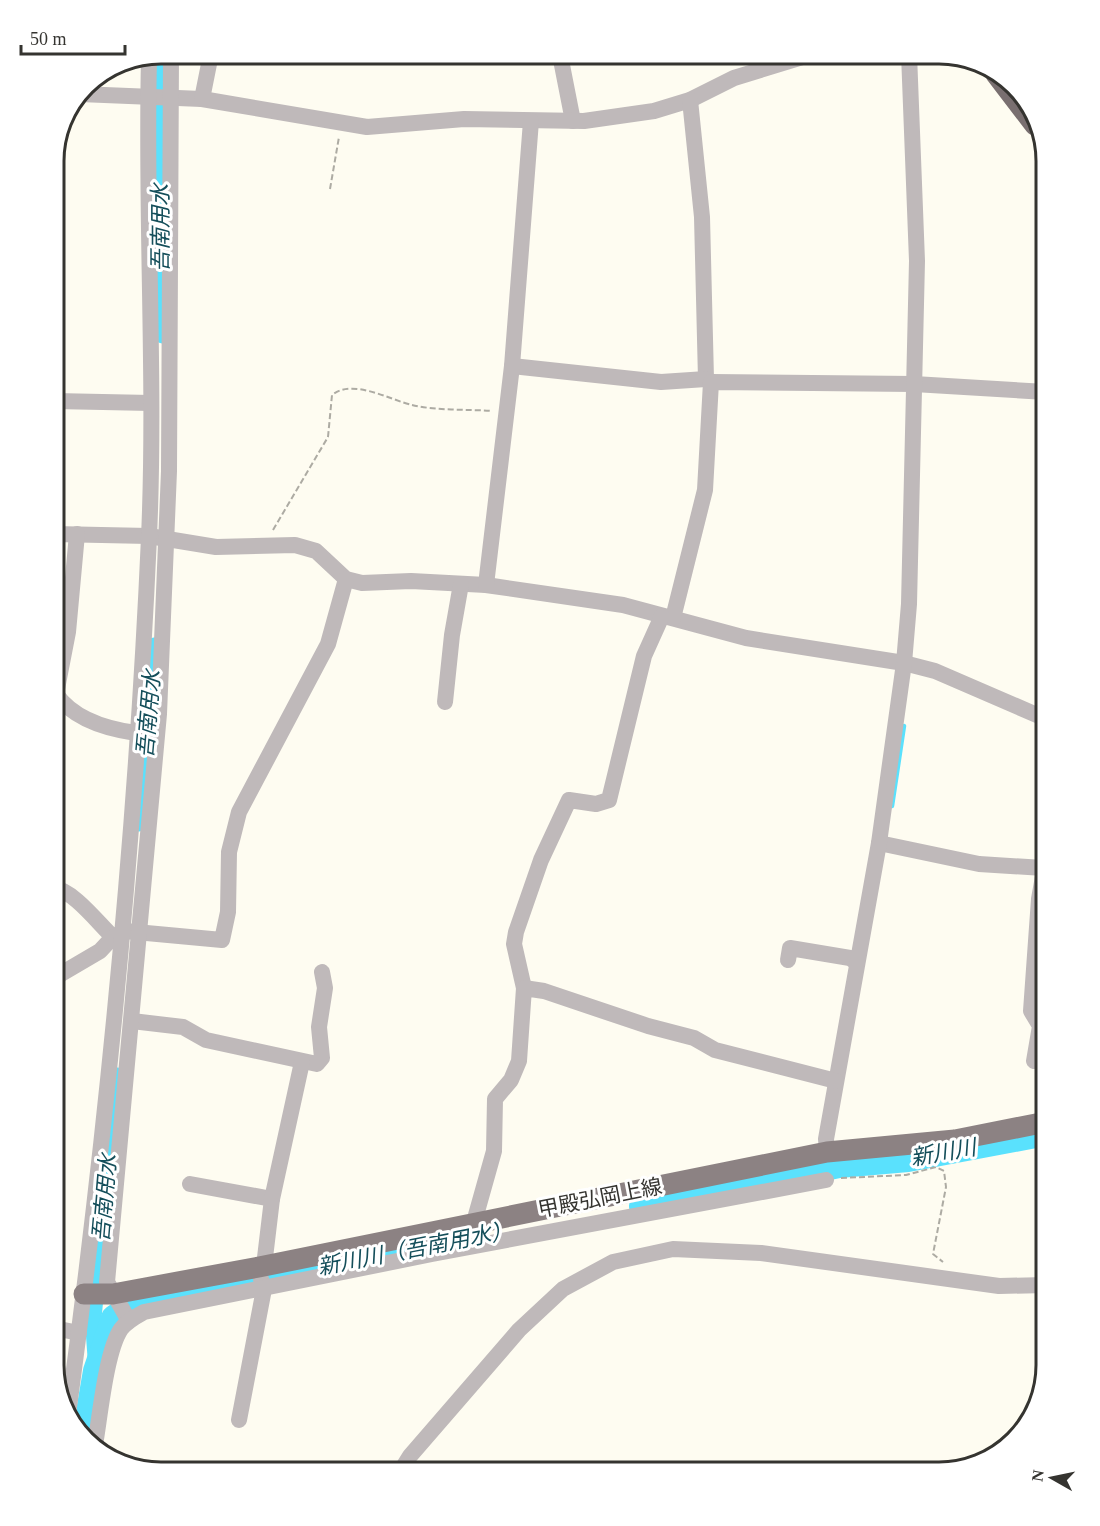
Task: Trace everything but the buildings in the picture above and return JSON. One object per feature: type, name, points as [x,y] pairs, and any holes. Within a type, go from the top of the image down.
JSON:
[{"type":"main road","name":"甲殿弘岡上線","points":[[108,1303],[262,1276],[477,1223],[824,1165],[1036,1124]]},
{"type":"street","points":[[70,1397],[79,1333],[108,1303],[136,733],[159,538],[151,403],[160,96],[168,64]]},
{"type":"street","points":[[202,99],[209,64]]},
{"type":"street","points":[[97,1436],[113,1348],[120,1331],[108,1303],[107,1282],[132,1021],[127,933],[157,751],[160,96],[151,65]]},
{"type":"street","points":[[562,65],[573,121]]},
{"type":"street","points":[[92,94],[202,99],[341,125],[391,127],[464,119],[573,121],[654,111],[690,100],[734,78],[777,65]]},
{"type":"street","points":[[108,1303],[144,1312],[262,1276],[824,1165],[826,1139],[879,843],[904,663],[909,604],[917,261],[909,65]]},
{"type":"street","points":[[477,1223],[476,1215],[494,1151],[495,1100],[511,1080],[519,1061],[524,988],[514,944],[542,860],[568,800],[596,804],[609,800],[644,656],[667,617],[705,490],[708,380],[702,217],[690,100]]},
{"type":"street","points":[[486,585],[512,366],[531,121]]},
{"type":"street","points":[[512,366],[661,382],[708,380],[914,384],[1036,391]]},
{"type":"street","points":[[65,401],[151,403]]},
{"type":"street","points":[[65,534],[159,538],[216,547],[296,545],[316,550],[346,579],[362,583],[411,580],[486,585],[623,605],[746,638],[904,663],[935,671],[1036,715]]},
{"type":"street","points":[[65,650],[77,534]]},
{"type":"street","points":[[64,891],[76,901],[127,933],[222,940],[228,912],[229,852],[239,812],[328,644],[346,579]]},
{"type":"street","points":[[445,702],[452,634],[461,584]]},
{"type":"street","points":[[65,705],[92,722],[111,729],[136,733]]},
{"type":"street","points":[[879,843],[979,864],[1036,864]]},
{"type":"street","points":[[64,972],[127,933]]},
{"type":"street","points":[[788,960],[790,948],[850,958],[857,963]]},
{"type":"street","points":[[1036,952],[1030,1011],[1036,1020]]},
{"type":"street","points":[[132,1021],[183,1027],[206,1040],[317,1064],[322,1058],[319,1027],[325,988],[321,972]]},
{"type":"street","points":[[524,988],[544,991],[648,1026],[694,1038],[715,1050],[836,1081]]},
{"type":"street","points":[[1034,1061],[1036,1049]]},
{"type":"street","points":[[238,1420],[262,1276],[272,1198],[302,1062]]},
{"type":"street","points":[[190,1184],[272,1198]]},
{"type":"street","points":[[407,1461],[519,1330],[563,1288],[613,1262],[673,1249],[728,1251],[785,1256],[999,1286],[1036,1285]]},
{"type":"street","points":[[64,1330],[79,1333]]},
{"type":"path","points":[[330,189],[341,125]]},
{"type":"path","points":[[270,546],[275,524],[328,437],[332,395],[338,390],[346,388],[383,395],[413,406],[507,412]]},
{"type":"path","points":[[824,1165],[906,1175],[936,1167],[944,1172],[946,1186],[933,1254],[939,1260],[950,1264]]},
{"type":"waterway","name":"吾南用水","points":[[159,64],[162,336]]},
{"type":"waterway","name":"吾南用水","points":[[139,824],[154,645]]},
{"type":"waterway","points":[[892,806],[904,726]]},
{"type":"waterway","name":"吾南用水","points":[[96,1371],[93,1329],[117,1075]]},
{"type":"waterway","name":"新川川","points":[[642,1206],[839,1165],[908,1159],[1036,1135]]},
{"type":"waterway","name":"新川川（吾南用水）","points":[[87,1426],[96,1371],[114,1318],[139,1301],[406,1251]]}]
